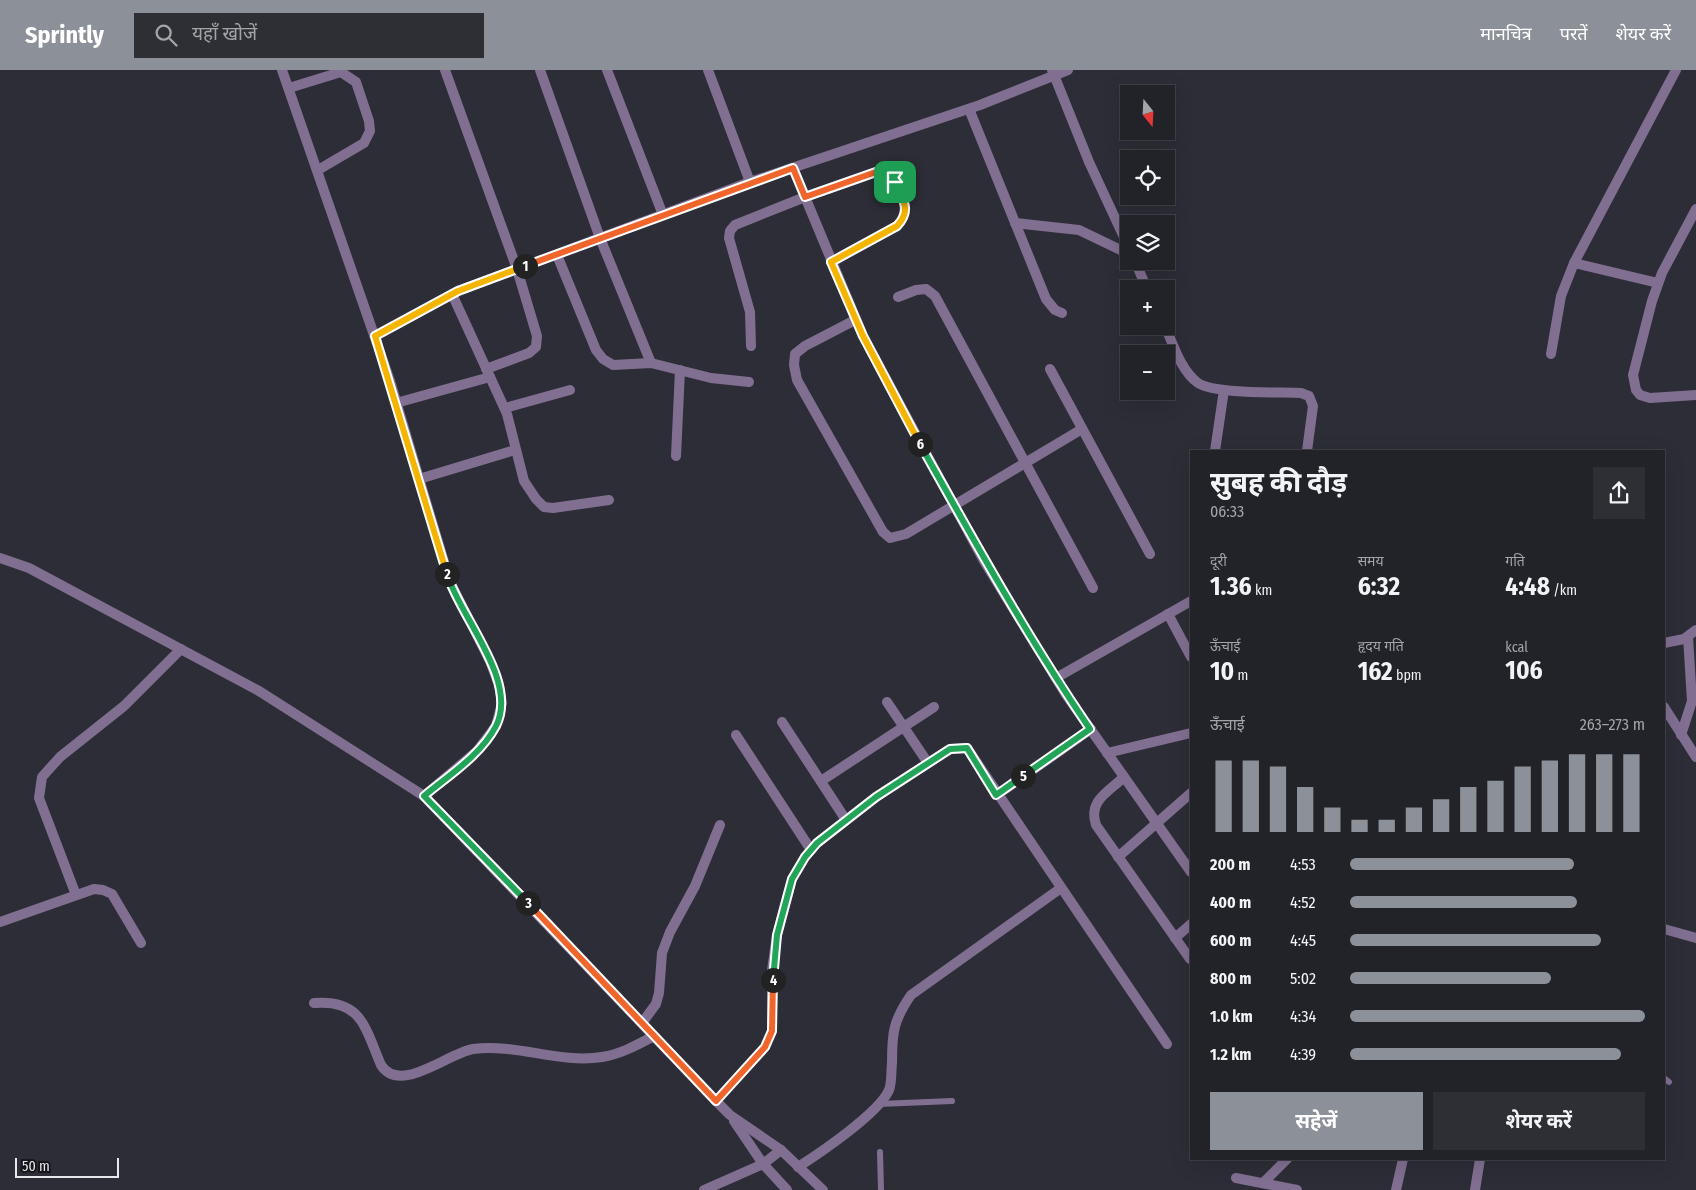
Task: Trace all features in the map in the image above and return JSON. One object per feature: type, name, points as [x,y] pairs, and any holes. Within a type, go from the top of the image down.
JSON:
[{"type":"street","points":[[282,70],[375,336],[450,582],[490,661],[499,685],[502,704],[496,726],[477,752],[424,796]]},
{"type":"street","points":[[396,403],[488,373],[529,353],[536,347],[537,336],[517,269],[445,70]]},
{"type":"street","points":[[540,70],[600,238],[651,363]]},
{"type":"street","points":[[607,70],[662,215]]},
{"type":"street","points":[[708,70],[750,182]]},
{"type":"street","points":[[375,336],[452,294],[517,269],[750,182],[969,109],[1053,73],[1068,70]]},
{"type":"street","points":[[1551,354],[1561,296],[1574,263],[1676,70]]},
{"type":"street","points":[[289,88],[341,72],[356,82],[369,121],[370,130],[364,143],[318,170]]},
{"type":"street","points":[[1053,73],[1085,154],[1120,229]]},
{"type":"street","points":[[969,109],[1046,299],[1054,310],[1062,313]]},
{"type":"street","points":[[793,168],[855,320],[906,419],[984,561],[1056,678],[1190,871]]},
{"type":"street","points":[[751,346],[750,312],[729,238],[730,231],[736,225],[805,197],[876,172],[888,174],[895,182],[906,207],[904,218],[897,226],[831,262]]},
{"type":"street","points":[[1694,216],[1658,283],[1633,375],[1633,382],[1640,395],[1650,398],[1696,394]]},
{"type":"street","points":[[1015,224],[1079,230],[1120,250]]},
{"type":"street","points":[[557,255],[596,350],[603,359],[613,365],[651,363],[710,378],[749,382]]},
{"type":"street","points":[[1574,263],[1658,283]]},
{"type":"street","points":[[898,298],[916,290],[926,290],[935,296],[1093,588]]},
{"type":"street","points":[[452,294],[505,408],[524,481],[536,499],[544,507],[553,508],[608,500]]},
{"type":"street","points":[[855,320],[805,346],[795,354],[794,365],[797,380],[883,532],[890,538],[906,534],[1082,429]]},
{"type":"street","points":[[1170,335],[1190,374],[1198,383],[1224,390],[1301,393],[1309,396],[1313,406],[1307,450]]},
{"type":"street","points":[[1050,369],[1150,554]]},
{"type":"street","points":[[676,456],[680,370]]},
{"type":"street","points":[[505,408],[570,390]]},
{"type":"street","points":[[1214,450],[1224,390]]},
{"type":"street","points":[[419,479],[515,450]]},
{"type":"street","points":[[0,558],[29,568],[260,691],[424,796],[730,1116],[763,1164],[787,1190]]},
{"type":"street","points":[[1056,678],[1190,602]]},
{"type":"street","points":[[1168,614],[1190,655]]},
{"type":"street","points":[[1665,643],[1692,633],[1692,701],[1681,734]]},
{"type":"street","points":[[76,895],[39,798],[42,778],[60,757],[124,706],[180,649]]},
{"type":"street","points":[[887,702],[928,763]]},
{"type":"street","points":[[821,781],[934,707]]},
{"type":"street","points":[[1665,709],[1696,757]]},
{"type":"street","points":[[782,722],[846,820]]},
{"type":"street","points":[[996,795],[1090,729]]},
{"type":"street","points":[[1107,753],[1190,733]]},
{"type":"street","points":[[736,735],[811,850]]},
{"type":"street","points":[[716,1101],[765,1047],[772,1031],[772,970],[777,935],[792,879],[811,850],[846,820],[950,749],[967,748],[996,795],[1167,1044]]},
{"type":"street","points":[[1124,777],[1093,806],[1092,814],[1096,825],[1190,959]]},
{"type":"street","points":[[1118,856],[1190,797]]},
{"type":"street","points":[[642,1024],[656,1004],[659,993],[662,953],[670,932],[696,886],[720,825]]},
{"type":"street","points":[[798,1167],[836,1141],[879,1104],[889,1090],[892,1036],[898,1013],[911,995],[1061,888]]},
{"type":"street","points":[[0,922],[94,889],[104,890],[112,894],[141,943]]},
{"type":"street","points":[[1175,938],[1190,925]]},
{"type":"street","points":[[1665,929],[1696,938]]},
{"type":"street","points":[[314,1003],[328,1002],[346,1006],[356,1014],[386,1073],[394,1076],[404,1076],[417,1072],[467,1050],[492,1046],[573,1057],[601,1058],[622,1052],[654,1036]]},
{"type":"street","points":[[730,1116],[781,1150],[823,1190]]},
{"type":"street","points":[[704,1190],[763,1164],[781,1150]]},
{"type":"street","points":[[1263,1183],[1286,1160]]},
{"type":"street","points":[[1396,1190],[1402,1160]]},
{"type":"street","points":[[1475,1190],[1480,1160]]},
{"type":"street","points":[[1236,1178],[1297,1190]]},
{"type":"lane","points":[[879,1104],[952,1101]]},
{"type":"lane","points":[[880,1152],[881,1190]]},
{"type":"route","points":[[793,168],[805,197],[876,172],[888,174],[895,182],[906,207],[904,218],[897,226],[831,262],[863,336],[984,561],[1090,729],[996,795],[967,748],[958,747],[950,749],[876,797],[817,843],[805,857],[792,879],[777,935],[772,970],[774,1010],[772,1031],[765,1047],[716,1101],[424,796],[477,752],[496,726],[502,704],[499,685],[490,661],[450,582],[375,336],[458,291],[750,182],[793,168]]}]
